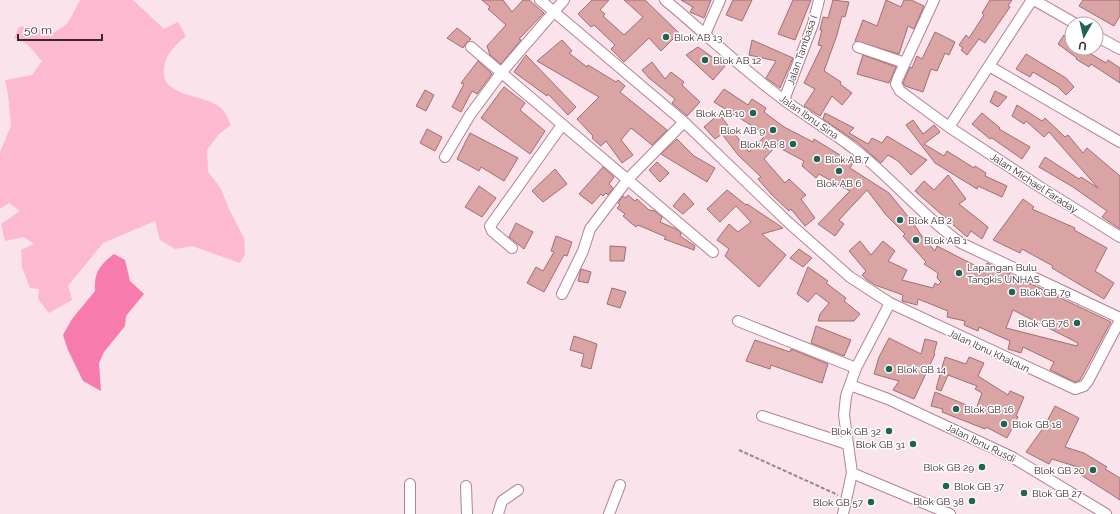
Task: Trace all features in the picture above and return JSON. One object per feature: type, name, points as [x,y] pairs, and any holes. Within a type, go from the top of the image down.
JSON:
[{"type":"street","name":"Jalan Ibnu Khaldun","points":[[540,0],[555,11],[684,122],[789,223],[845,272],[877,296],[1070,389],[1080,389],[1088,381],[1120,319]]},
{"type":"street","points":[[445,157],[470,115],[501,73],[564,0]]},
{"type":"street","name":"Jalan Ibnu Sina","points":[[665,0],[738,64],[784,100],[863,156],[893,181],[942,230],[976,251],[1120,319]]},
{"type":"street","points":[[705,34],[720,0]]},
{"type":"street","name":"Jalan Tambasa I","points":[[784,100],[812,24],[819,0]]},
{"type":"street","name":"Jalan Michael Faraday","points":[[934,0],[896,84],[900,91],[949,128],[1040,188],[1120,237]]},
{"type":"street","points":[[949,128],[1033,0],[1064,17]]},
{"type":"street","points":[[1104,40],[1120,49]]},
{"type":"street","points":[[471,47],[713,252]]},
{"type":"street","points":[[858,48],[905,64]]},
{"type":"street","points":[[989,66],[1120,142]]},
{"type":"street","points":[[562,294],[584,250],[590,229],[628,179],[684,122]]},
{"type":"street","points":[[512,248],[492,231],[490,226],[562,125]]},
{"type":"street","points":[[843,514],[852,473],[847,444],[844,405],[856,368],[890,303]]},
{"type":"street","points":[[738,321],[856,368]]},
{"type":"street","name":"Jalan Ibnu Rusdi","points":[[850,385],[888,399],[1012,457],[1106,514]]},
{"type":"street","points":[[762,416],[847,444]]},
{"type":"street","points":[[852,473],[950,514]]},
{"type":"street","points":[[410,484],[410,514]]},
{"type":"street","points":[[609,514],[620,485]]},
{"type":"street","points":[[466,486],[467,514]]},
{"type":"street","points":[[498,514],[502,502],[518,490]]},
{"type":"path","points":[[739,450],[846,499]]},
{"type":"shaded area","points":[[80,0],[133,0],[164,29],[178,22],[186,36],[178,43],[167,58],[164,68],[164,78],[169,85],[176,90],[205,100],[222,109],[231,125],[219,134],[207,150],[208,172],[220,187],[244,238],[245,254],[240,263],[192,246],[175,249],[160,240],[155,221],[103,243],[68,286],[72,300],[49,313],[38,299],[39,289],[30,288],[22,267],[21,250],[34,244],[24,237],[5,241],[1,224],[20,211],[9,203],[0,209],[0,152],[11,126],[5,80],[32,75],[42,61],[27,44],[14,38],[19,27],[32,26],[52,34],[67,23]]},
{"type":"shaded area","points":[[114,254],[125,260],[130,281],[144,294],[126,316],[125,326],[104,352],[99,363],[101,391],[83,381],[68,350],[63,335],[72,319],[95,291],[95,284],[99,270]]},
{"type":"building","points":[[482,0],[503,0],[512,12],[523,0],[529,0],[544,13],[519,39],[521,40],[501,64],[490,55],[487,46],[506,25],[488,9],[490,7]]},
{"type":"building","points":[[592,0],[609,0],[600,10],[605,14],[603,16],[624,35],[643,17],[624,0],[645,0],[679,33],[661,51],[649,38],[624,62],[611,49],[615,45],[594,25],[591,27],[578,14]]},
{"type":"building","points":[[681,0],[711,0],[704,18],[690,12],[693,7]]},
{"type":"building","points":[[733,0],[752,0],[742,21],[726,15]]},
{"type":"building","points":[[793,0],[811,0],[795,40],[778,34]]},
{"type":"building","points":[[833,0],[849,2],[845,17],[842,16],[824,71],[841,82],[840,84],[852,93],[842,105],[832,96],[820,116],[804,106],[815,89],[804,83],[822,46],[818,45],[822,30],[820,30],[823,17],[828,18]]},
{"type":"building","points":[[886,0],[901,7],[904,0],[911,0],[924,6],[914,29],[908,26],[899,54],[855,41],[863,20],[877,26]]},
{"type":"building","points":[[990,0],[1012,0],[1008,6],[1010,7],[985,43],[979,39],[967,55],[961,50],[963,48],[959,45],[966,35],[969,38],[984,15],[982,13]]},
{"type":"building","points":[[1083,0],[1120,0],[1120,16],[1114,26],[1104,20],[1104,16],[1096,16],[1079,6]]},
{"type":"building","points":[[457,28],[471,39],[463,48],[447,38]]},
{"type":"building","points":[[935,32],[955,42],[949,55],[945,53],[937,71],[931,69],[923,92],[905,86],[903,83],[910,67],[912,68],[917,56],[922,59]]},
{"type":"building","points":[[1064,35],[1064,48],[1058,44]]},
{"type":"building","points":[[562,40],[572,51],[569,53],[587,67],[588,65],[616,82],[618,80],[625,86],[620,92],[667,130],[652,145],[631,128],[621,140],[633,155],[622,163],[606,141],[601,146],[592,138],[593,136],[577,119],[599,97],[537,61]]},
{"type":"building","points":[[752,40],[793,58],[780,88],[766,78],[776,61],[749,55]]},
{"type":"building","name":"Blok AB 12","points":[[698,47],[725,66],[713,80],[686,55]]},
{"type":"building","points":[[1026,54],[1066,78],[1074,87],[1066,95],[1058,87],[1033,72],[1030,77],[1016,69]]},
{"type":"building","points":[[526,55],[576,107],[568,115],[548,94],[547,96],[514,72]]},
{"type":"building","points":[[863,55],[896,67],[889,83],[857,74]]},
{"type":"building","points":[[1074,56],[1094,56],[1106,63],[1108,60],[1120,68],[1120,83],[1091,64],[1089,67],[1076,59],[1077,58]]},
{"type":"building","points":[[478,61],[492,74],[477,94],[472,91],[461,112],[452,107],[464,84],[461,83]]},
{"type":"building","points":[[652,62],[665,79],[671,72],[684,82],[682,85],[700,102],[687,116],[672,103],[675,99],[649,78],[642,70]]},
{"type":"building","points":[[504,87],[525,103],[520,110],[545,131],[530,154],[481,118]]},
{"type":"building","points":[[724,89],[748,105],[752,99],[766,108],[764,112],[784,127],[813,142],[814,139],[853,163],[850,168],[889,193],[935,251],[937,246],[984,270],[987,263],[1111,322],[1080,380],[1075,382],[1050,370],[1054,362],[1023,347],[1021,353],[1008,349],[1010,341],[979,327],[978,331],[964,325],[965,321],[947,317],[948,311],[918,299],[917,305],[902,301],[903,295],[875,285],[866,279],[862,275],[866,271],[849,251],[860,241],[871,255],[883,241],[895,251],[888,261],[907,270],[902,280],[933,288],[935,283],[938,285],[941,282],[937,278],[938,273],[924,264],[926,262],[903,236],[905,234],[886,215],[867,190],[839,220],[844,224],[835,236],[818,224],[850,191],[819,174],[816,178],[802,166],[804,161],[776,146],[764,159],[785,183],[789,179],[806,195],[801,199],[815,218],[805,226],[791,209],[789,211],[772,195],[758,179],[761,177],[738,155],[722,134],[715,139],[704,127],[719,114],[749,152],[764,137],[760,135],[762,132],[714,102]],"holes":[[[1013,310],[1078,343],[1077,346],[1006,328]]]},
{"type":"building","points":[[425,90],[434,95],[426,111],[416,106]]},
{"type":"building","points":[[995,91],[1007,97],[998,107],[990,102]]},
{"type":"building","points":[[1017,105],[1042,121],[1045,118],[1065,137],[1068,135],[1083,153],[1087,148],[1120,176],[1120,229],[1102,217],[1107,211],[1073,187],[1039,167],[1045,157],[1079,179],[1081,177],[1098,188],[1049,132],[1044,137],[1026,121],[1024,124],[1012,116]]},
{"type":"building","points":[[825,113],[854,128],[849,133],[868,144],[872,138],[882,143],[887,136],[927,160],[911,175],[898,161],[888,155],[881,163],[858,143],[823,119]]},
{"type":"building","points":[[982,113],[1000,128],[999,129],[1030,147],[1022,159],[992,138],[990,139],[972,124]]},
{"type":"building","points":[[913,120],[923,134],[934,125],[940,132],[924,144],[944,156],[947,151],[974,168],[975,166],[986,173],[985,176],[1007,186],[1002,197],[978,186],[977,189],[935,163],[906,125]]},
{"type":"building","points":[[427,129],[442,137],[435,151],[420,143]]},
{"type":"building","points":[[470,133],[518,158],[504,181],[481,167],[479,171],[457,159]]},
{"type":"building","points":[[677,139],[694,156],[715,168],[707,182],[661,154]]},
{"type":"building","points":[[657,162],[669,173],[660,182],[649,170]]},
{"type":"building","points":[[603,167],[614,177],[609,184],[613,188],[608,195],[606,193],[603,196],[601,194],[592,204],[579,194]]},
{"type":"building","points":[[555,169],[567,184],[543,202],[532,191]]},
{"type":"building","points":[[948,175],[966,199],[959,204],[988,227],[982,239],[971,231],[967,237],[915,191],[924,181],[934,190]]},
{"type":"building","points":[[479,186],[496,198],[482,217],[465,207]]},
{"type":"building","points":[[727,190],[746,205],[747,204],[783,228],[762,234],[786,255],[759,287],[725,256],[729,249],[717,240],[729,224],[738,232],[751,222],[736,206],[720,222],[707,209]]},
{"type":"building","points":[[684,193],[694,204],[683,214],[673,206]]},
{"type":"building","points":[[628,195],[635,201],[637,199],[649,210],[655,211],[662,217],[660,222],[676,229],[681,233],[680,236],[695,246],[694,250],[664,239],[666,237],[638,225],[636,227],[631,223],[623,216],[625,214],[617,208],[620,205],[618,203],[623,196],[626,198]]},
{"type":"building","points":[[1023,199],[1034,207],[1032,209],[1075,228],[1074,230],[1107,248],[1095,271],[1114,283],[1104,299],[1052,268],[1053,266],[1022,249],[1020,253],[993,240]]},
{"type":"building","points":[[516,223],[533,232],[524,249],[509,237]]},
{"type":"building","points":[[556,236],[572,242],[567,256],[564,255],[544,292],[527,283],[536,267],[543,271],[554,252],[551,251]]},
{"type":"building","points":[[610,246],[626,247],[624,261],[610,261]]},
{"type":"building","points":[[799,249],[812,258],[803,267],[790,258]]},
{"type":"building","points":[[808,267],[828,281],[826,283],[846,298],[844,301],[860,314],[854,321],[818,321],[820,314],[829,303],[816,293],[808,302],[797,294]]},
{"type":"building","points":[[581,269],[591,272],[588,283],[578,281]]},
{"type":"building","points":[[612,288],[626,292],[620,308],[607,304]]},
{"type":"building","points":[[816,326],[851,340],[844,356],[811,343]]},
{"type":"building","points":[[574,336],[597,344],[591,369],[581,366],[584,354],[570,350]]},
{"type":"building","points":[[889,338],[921,354],[925,339],[937,342],[935,354],[914,399],[893,390],[899,381],[874,374],[879,357]]},
{"type":"building","points":[[755,340],[790,352],[791,349],[828,364],[822,383],[771,365],[770,369],[746,361]]},
{"type":"building","points":[[945,357],[966,364],[969,357],[984,363],[978,376],[1008,395],[1010,391],[1024,397],[1016,416],[1018,417],[1007,438],[986,427],[985,429],[942,412],[943,409],[931,406],[935,392],[976,409],[982,393],[975,389],[977,386],[948,375],[941,391],[936,389]]},
{"type":"building","points":[[1055,406],[1079,418],[1065,447],[1084,453],[1107,467],[1105,469],[1120,478],[1120,500],[1078,473],[1081,468],[1052,459],[1049,464],[1026,452],[1044,427]]},
{"type":"place","name":"Blok AB 13","points":[[666,37]]},
{"type":"place","name":"Blok AB 12","points":[[705,60]]},
{"type":"place","name":"Blok AB 10","points":[[753,113]]},
{"type":"place","name":"Blok AB 9","points":[[773,130]]},
{"type":"place","name":"Blok AB 8","points":[[793,144]]},
{"type":"place","name":"Blok AB 7","points":[[817,159]]},
{"type":"place","name":"Blok AB 6","points":[[839,171]]},
{"type":"place","name":"Blok AB 2","points":[[900,220]]},
{"type":"place","name":"Blok AB 1","points":[[916,240]]},
{"type":"place","name":"Lapangan Bulu Tangkis UNHAS","points":[[959,273]]},
{"type":"place","name":"Blok GB 79","points":[[1012,292]]},
{"type":"place","name":"Blok GB 76","points":[[1077,323]]},
{"type":"place","name":"Blok GB 14","points":[[889,369]]},
{"type":"place","name":"Blok GB 16","points":[[956,409]]},
{"type":"place","name":"Blok GB 18","points":[[1004,424]]},
{"type":"place","name":"Blok GB 32","points":[[889,431]]},
{"type":"place","name":"Blok GB 31","points":[[913,444]]},
{"type":"place","name":"Blok GB 29","points":[[982,467]]},
{"type":"place","name":"Blok GB 20","points":[[1093,470]]},
{"type":"place","name":"Blok GB 37","points":[[946,486]]},
{"type":"place","name":"Blok GB 27","points":[[1024,493]]},
{"type":"place","name":"Blok GB 38","points":[[972,501]]},
{"type":"place","name":"Blok GB 57","points":[[871,502]]}]
